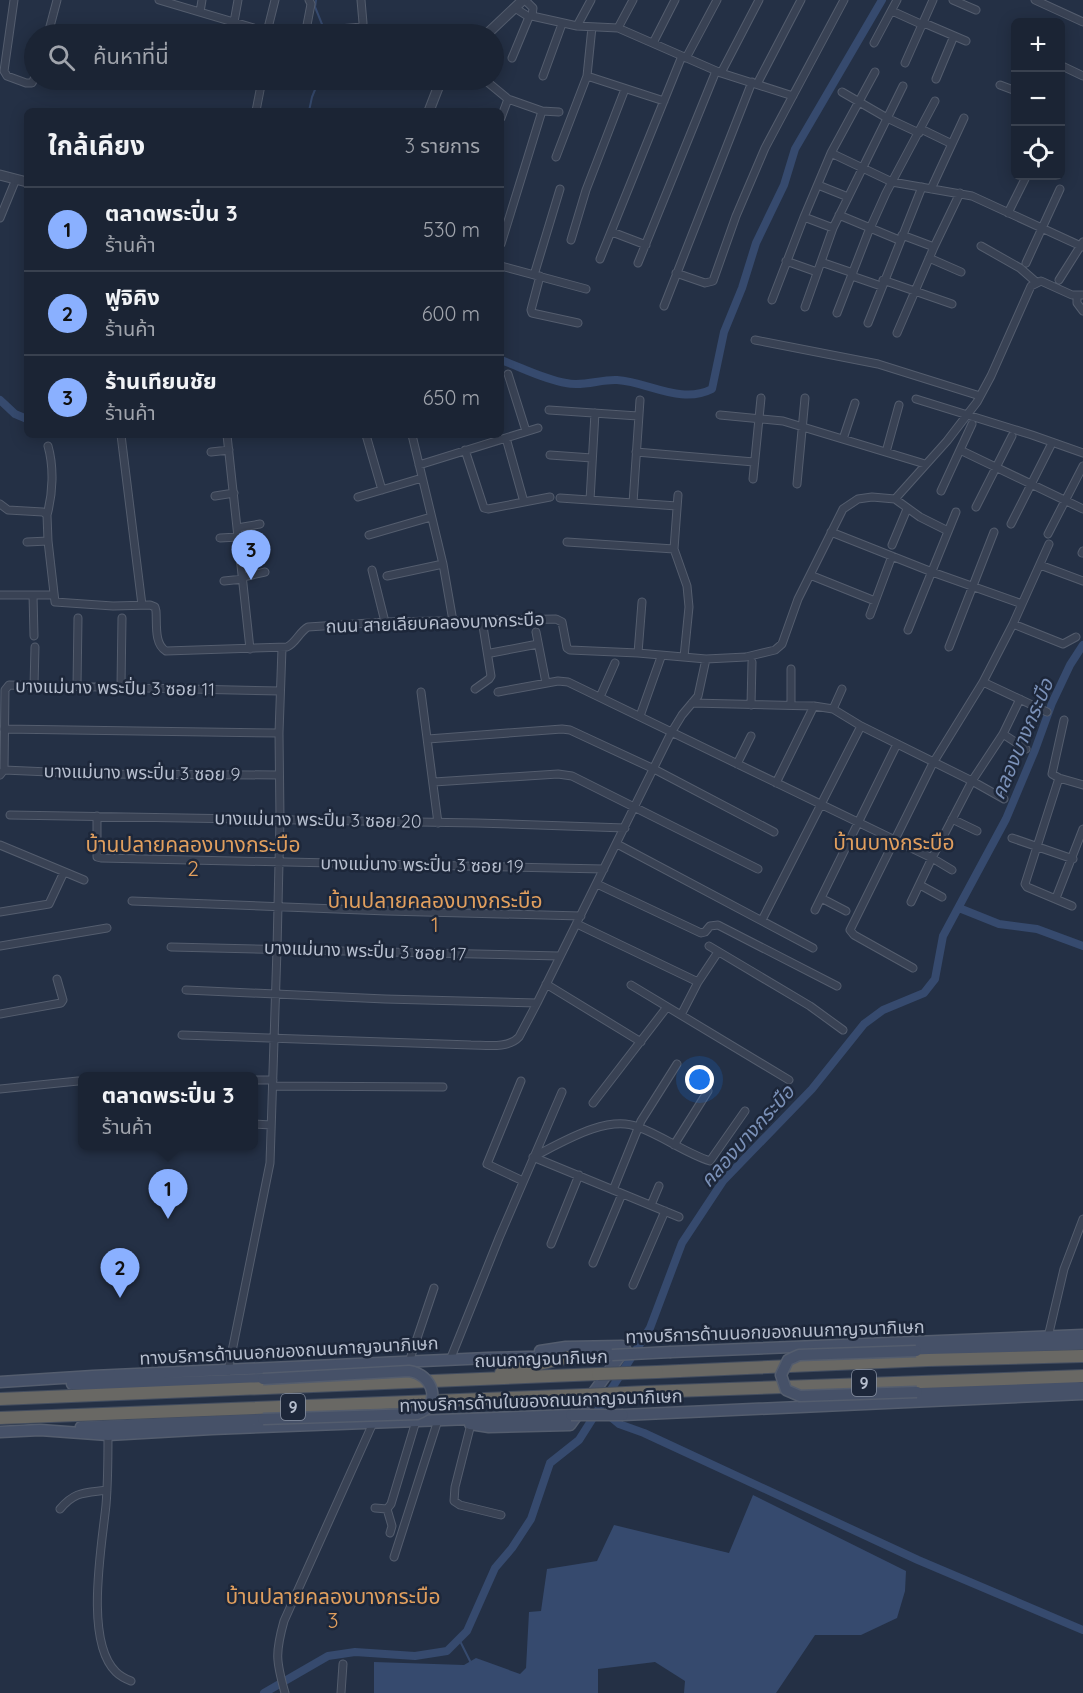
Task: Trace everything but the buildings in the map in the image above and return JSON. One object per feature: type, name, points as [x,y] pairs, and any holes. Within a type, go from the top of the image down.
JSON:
[{"type":"highway","points":[[473,1380],[573,1356]]},
{"type":"highway","name":"ถนนกาญจนาภิเษก","points":[[0,1399],[928,1360],[1083,1356]]},
{"type":"highway","name":"ถนนกาญจนาภิเษก","points":[[0,1418],[1083,1376]]},
{"type":"highway","points":[[1040,1377],[1065,1385]]},
{"type":"main road","name":"ทางบริการด้านนอกของถนนกาญจนาภิเษก","points":[[0,1382],[516,1357],[1083,1335]]},
{"type":"main road","points":[[1083,1344],[799,1354],[788,1360],[781,1375],[786,1390],[800,1396],[1065,1385],[1083,1388]]},
{"type":"main road","points":[[452,1420],[489,1427],[570,1425],[625,1349],[622,1346],[557,1348],[516,1357]]},
{"type":"main road","points":[[18,1382],[106,1384],[409,1371],[422,1375],[428,1380],[433,1395],[428,1408],[417,1414],[40,1430]]},
{"type":"main road","name":"ทางบริการด้านในของถนนกาญจนาภิเษก","points":[[0,1432],[40,1430],[108,1435],[1083,1394]]},
{"type":"street","points":[[14,0],[4,71],[7,76],[24,82]]},
{"type":"street","points":[[51,24],[57,0]]},
{"type":"street","points":[[200,12],[202,0]]},
{"type":"street","points":[[234,22],[238,0]]},
{"type":"street","points":[[269,24],[275,0]]},
{"type":"street","points":[[307,24],[311,4],[309,0]]},
{"type":"street","points":[[361,0],[363,24]]},
{"type":"street","points":[[498,24],[524,0],[532,8],[531,16],[512,58]]},
{"type":"street","points":[[577,26],[591,0]]},
{"type":"street","points":[[618,28],[633,0]]},
{"type":"street","points":[[653,43],[675,0]]},
{"type":"street","points":[[600,259],[664,101],[684,57],[717,0]]},
{"type":"street","points":[[638,263],[719,72],[759,0]]},
{"type":"street","points":[[663,306],[754,83],[801,0]]},
{"type":"street","points":[[676,273],[705,284],[713,281],[736,216],[765,148],[844,0]]},
{"type":"street","points":[[874,44],[897,0]]},
{"type":"street","points":[[904,63],[924,24],[933,0]]},
{"type":"street","points":[[953,0],[976,10]]},
{"type":"street","points":[[1035,0],[1083,22]]},
{"type":"street","points":[[1053,8],[1057,0]]},
{"type":"street","points":[[164,1],[241,24]]},
{"type":"street","points":[[515,8],[531,16],[562,24],[618,28],[719,72],[793,96]]},
{"type":"street","points":[[892,11],[966,41]]},
{"type":"street","points":[[543,76],[562,24]]},
{"type":"street","points":[[556,157],[587,76],[592,27]]},
{"type":"street","points":[[936,79],[954,36]]},
{"type":"street","points":[[1065,67],[1083,76]]},
{"type":"street","points":[[772,300],[831,153],[875,72]]},
{"type":"street","points":[[587,76],[664,101]]},
{"type":"street","points":[[1000,85],[1011,89]]},
{"type":"street","points":[[805,307],[833,228],[903,86]]},
{"type":"street","points":[[571,240],[586,189],[626,89]]},
{"type":"street","points":[[257,108],[260,90]]},
{"type":"street","points":[[430,108],[437,90]]},
{"type":"street","points":[[497,90],[508,99],[542,111],[559,112]]},
{"type":"street","points":[[842,92],[887,118],[952,144]]},
{"type":"street","points":[[504,110],[508,99]]},
{"type":"street","points":[[837,313],[870,229],[935,101]]},
{"type":"street","points":[[504,234],[542,111]]},
{"type":"street","points":[[931,189],[964,118]]},
{"type":"street","points":[[831,153],[892,182],[972,196],[1082,245],[1059,280]]},
{"type":"street","points":[[0,175],[24,181]]},
{"type":"street","points":[[0,218],[16,179]]},
{"type":"street","points":[[1008,213],[1024,180]]},
{"type":"street","points":[[818,185],[848,197]]},
{"type":"street","points":[[868,322],[922,187]]},
{"type":"street","points":[[560,189],[537,275],[531,310],[532,313],[578,323]]},
{"type":"street","points":[[1026,263],[1060,189]]},
{"type":"street","points":[[897,333],[934,246],[960,193]]},
{"type":"street","points":[[839,215],[870,229],[934,246]]},
{"type":"street","points":[[804,217],[833,228]]},
{"type":"street","points":[[612,232],[646,244]]},
{"type":"street","points":[[981,246],[1020,268],[1036,282]]},
{"type":"street","points":[[929,258],[961,272]]},
{"type":"street","points":[[786,261],[817,272]]},
{"type":"street","points":[[821,262],[852,274],[952,304]]},
{"type":"street","points":[[504,267],[586,289]]},
{"type":"street","points":[[948,531],[907,509],[895,499],[968,416],[980,396],[1027,293],[1036,282],[1042,281],[1080,296],[1079,308],[1083,311]]},
{"type":"street","points":[[754,340],[878,364],[980,396]]},
{"type":"street","points":[[508,374],[526,431]]},
{"type":"street","points":[[753,479],[761,398]]},
{"type":"street","points":[[797,484],[805,398]]},
{"type":"street","points":[[916,399],[1083,453]]},
{"type":"street","points":[[633,503],[640,400]]},
{"type":"street","points":[[843,439],[855,403]]},
{"type":"street","points":[[886,452],[899,405]]},
{"type":"street","points":[[549,410],[639,416]]},
{"type":"street","points":[[590,500],[595,413]]},
{"type":"street","points":[[720,415],[783,421],[926,464]]},
{"type":"street","points":[[941,491],[972,424]]},
{"type":"street","points":[[419,465],[538,428]]},
{"type":"street","points":[[976,507],[1012,436]]},
{"type":"street","points":[[121,438],[142,605]]},
{"type":"street","points":[[227,438],[250,649]]},
{"type":"street","points":[[367,438],[382,490]]},
{"type":"street","points":[[412,438],[453,621]]},
{"type":"street","points":[[506,438],[524,502]]},
{"type":"street","points":[[1011,524],[1051,445]]},
{"type":"street","points":[[48,446],[52,475],[50,506],[47,514],[48,541],[53,595],[57,603],[155,607],[158,643],[166,651],[282,648],[277,949],[269,1171],[228,1371]]},
{"type":"street","points":[[211,452],[229,450]]},
{"type":"street","points":[[465,450],[484,507],[488,509],[550,497]]},
{"type":"street","points":[[960,450],[1083,508]]},
{"type":"street","points":[[636,452],[754,462]]},
{"type":"street","points":[[550,455],[592,458]]},
{"type":"street","points":[[1048,534],[1083,466]]},
{"type":"street","points":[[358,497],[422,478]]},
{"type":"street","points":[[215,496],[234,493]]},
{"type":"street","points":[[678,495],[674,549],[687,586],[689,607],[684,657]]},
{"type":"street","name":"ถนน สายเลียบคลองบางกระบือ","points":[[282,648],[293,644],[308,627],[385,622],[556,619],[562,622],[567,648],[570,651],[638,652],[706,658],[746,657],[779,648],[810,575],[843,509],[858,500],[872,497],[895,499]]},
{"type":"street","points":[[560,498],[677,506]]},
{"type":"street","points":[[0,504],[8,510],[47,514]]},
{"type":"street","points":[[892,545],[907,509]]},
{"type":"street","points":[[909,630],[956,512]]},
{"type":"street","points":[[369,535],[431,517]]},
{"type":"street","points":[[220,538],[260,524]]},
{"type":"street","points":[[831,532],[932,572],[1022,604]]},
{"type":"street","points":[[949,647],[994,532]]},
{"type":"street","points":[[27,542],[48,541]]},
{"type":"street","points":[[567,542],[674,549]]},
{"type":"street","points":[[913,968],[850,933],[851,927],[933,763],[1014,624],[1049,544]]},
{"type":"street","points":[[870,615],[892,556]]},
{"type":"street","points":[[387,576],[442,564]]},
{"type":"street","points":[[1040,564],[1083,581]]},
{"type":"street","points":[[372,570],[385,622]]},
{"type":"street","points":[[224,581],[265,572]]},
{"type":"street","points":[[810,575],[875,601]]},
{"type":"street","points":[[0,595],[53,595]]},
{"type":"street","points":[[33,595],[34,636]]},
{"type":"street","points":[[638,652],[642,602]]},
{"type":"street","points":[[77,686],[78,618]]},
{"type":"street","points":[[121,686],[122,618]]},
{"type":"street","points":[[475,689],[490,676],[482,620]]},
{"type":"street","points":[[1014,624],[1063,644],[1076,637]]},
{"type":"street","points":[[536,632],[546,683]]},
{"type":"street","points":[[491,653],[538,644]]},
{"type":"street","points":[[34,686],[35,647]]},
{"type":"street","points":[[640,716],[661,657]]},
{"type":"street","points":[[182,1035],[506,1045],[515,1042],[577,924],[671,733],[698,696],[706,658]]},
{"type":"street","points":[[751,705],[752,662]]},
{"type":"street","points":[[600,697],[615,663]]},
{"type":"street","points":[[791,669],[791,705]]},
{"type":"street","points":[[498,692],[563,680],[932,858],[952,870]]},
{"type":"street","points":[[982,682],[1047,712]]},
{"type":"street","name":"บางแม่นาง พระปิ่น 3 ซอย 11","points":[[2,773],[6,686],[121,686],[280,691]]},
{"type":"street","points":[[833,709],[842,689]]},
{"type":"street","points":[[421,692],[438,823]]},
{"type":"street","points":[[911,902],[972,781],[1003,734],[1020,699]]},
{"type":"street","points":[[692,703],[791,705],[833,709],[861,726],[1004,799]]},
{"type":"street","points":[[776,783],[814,706]]},
{"type":"street","points":[[1064,720],[1052,774],[1083,785]]},
{"type":"street","points":[[762,921],[861,726]]},
{"type":"street","points":[[4,729],[279,733]]},
{"type":"street","points":[[428,740],[570,730],[774,832]]},
{"type":"street","points":[[1003,734],[1026,748]]},
{"type":"street","points":[[737,764],[752,736]]},
{"type":"street","points":[[815,910],[897,744]]},
{"type":"street","name":"บางแม่นาง พระปิ่น 3 ซอย 9","points":[[2,773],[279,775]]},
{"type":"street","points":[[434,782],[564,774],[758,868]]},
{"type":"street","points":[[1059,778],[1025,884],[1072,906]]},
{"type":"street","name":"บางแม่นาง พระปิ่น 3 ซอย 20","points":[[10,814],[625,828]]},
{"type":"street","name":"บางแม่นาง พระปิ่น 3 ซอย 19","points":[[97,816],[97,857],[167,861],[604,869]]},
{"type":"street","points":[[952,819],[977,831]]},
{"type":"street","points":[[1056,898],[1083,830]]},
{"type":"street","points":[[1012,838],[1073,859]]},
{"type":"street","points":[[617,844],[813,948]]},
{"type":"street","points":[[0,845],[84,880]]},
{"type":"street","points":[[0,912],[49,904],[64,872]]},
{"type":"street","points":[[597,884],[701,933],[710,926],[718,925],[837,986]]},
{"type":"street","points":[[920,885],[942,897]]},
{"type":"street","points":[[821,898],[846,911]]},
{"type":"street","points":[[132,902],[581,916]]},
{"type":"street","points":[[577,924],[698,982]]},
{"type":"street","points":[[0,946],[107,928]]},
{"type":"street","points":[[709,946],[810,1006],[843,1030]]},
{"type":"street","name":"บางแม่นาง พระปิ่น 3 ซอย 17","points":[[171,947],[560,956]]},
{"type":"street","points":[[681,1015],[698,982],[718,952]]},
{"type":"street","points":[[0,1014],[62,1003],[57,979]]},
{"type":"street","points":[[546,984],[641,1042]]},
{"type":"street","points":[[631,985],[789,1080]]},
{"type":"street","points":[[186,990],[537,1003]]},
{"type":"street","points":[[593,1103],[667,1007]]},
{"type":"street","points":[[613,1190],[639,1127],[677,1064]]},
{"type":"street","points":[[0,1089],[78,1081]]},
{"type":"street","points":[[258,1081],[273,1083],[443,1087]]},
{"type":"street","points":[[521,1081],[487,1164],[523,1181]]},
{"type":"street","points":[[674,1145],[708,1091]]},
{"type":"street","points":[[450,1360],[562,1092]]},
{"type":"street","points":[[533,1157],[594,1129],[622,1124],[639,1127],[710,1161],[745,1111]]},
{"type":"street","points":[[258,1124],[271,1125]]},
{"type":"street","points":[[533,1157],[679,1217]]},
{"type":"street","points":[[550,1244],[579,1176]]},
{"type":"street","points":[[651,1205],[659,1186]]},
{"type":"street","points":[[593,1263],[622,1194]]},
{"type":"street","points":[[633,1285],[665,1211]]},
{"type":"street","points":[[1048,1337],[1064,1269],[1083,1219]]},
{"type":"street","points":[[409,1362],[434,1288]]},
{"type":"street","points":[[394,1557],[438,1420]]},
{"type":"street","points":[[390,1533],[392,1526],[387,1509],[393,1498],[416,1421]]},
{"type":"street","points":[[285,1693],[276,1664],[284,1620],[373,1423]]},
{"type":"street","points":[[471,1424],[454,1487],[454,1501],[460,1505],[501,1515]]},
{"type":"street","points":[[108,1435],[107,1490],[97,1581],[99,1629],[103,1649],[110,1665],[121,1677],[131,1682]]},
{"type":"street","points":[[60,1509],[68,1499],[76,1495],[107,1490]]},
{"type":"street","points":[[375,1508],[387,1509]]},
{"type":"street","points":[[341,1693],[343,1664]]},
{"type":"water","points":[[753,1495],[906,1571],[905,1591],[897,1618],[861,1635],[815,1635],[776,1693],[684,1693],[685,1681],[655,1662],[598,1669],[598,1693],[374,1693],[374,1662],[464,1665],[476,1658],[520,1674],[526,1668],[529,1612],[541,1611],[547,1569],[597,1561],[614,1525],[729,1553]]},
{"type":"waterway","points":[[316,0],[315,7],[322,24]]},
{"type":"waterway","points":[[504,361],[549,379],[572,384],[617,380],[689,395],[712,389],[724,332],[742,288],[756,243],[784,185],[795,149],[882,0]]},
{"type":"waterway","points":[[310,108],[315,90]]},
{"type":"waterway","points":[[0,400],[15,414],[24,418]]},
{"type":"waterway","name":"คลองบางกระบือ","points":[[264,1693],[328,1656],[355,1652],[415,1656],[447,1651],[467,1631],[495,1568],[512,1548],[531,1519],[550,1463],[579,1440],[650,1328],[682,1243],[723,1181],[812,1089],[864,1024],[883,1010],[924,993],[935,979],[943,936],[1006,819],[1052,703],[1070,665],[1083,645]]},
{"type":"waterway","points":[[959,908],[999,924],[1037,929],[1083,946]]},
{"type":"waterway","points":[[607,1414],[619,1424],[644,1433],[918,1560],[1083,1630]]},
{"type":"waterway","points":[[459,1639],[470,1661]]},
{"type":"place","name":"ร้านเทียนชัย","points":[[251,580]]},
{"type":"place","name":"ตลาดพระปิ่น 3","points":[[168,1219]]},
{"type":"place","name":"ฟูจิคิง","points":[[120,1298]]},
{"type":"district","name":"บ้านบางกระบือ","points":[[894,843]]},
{"type":"district","name":"บ้านปลายคลองบางกระบือ 2","points":[[193,857]]},
{"type":"district","name":"บ้านปลายคลองบางกระบือ 1","points":[[435,913]]},
{"type":"district","name":"บ้านปลายคลองบางกระบือ 3","points":[[333,1609]]}]
